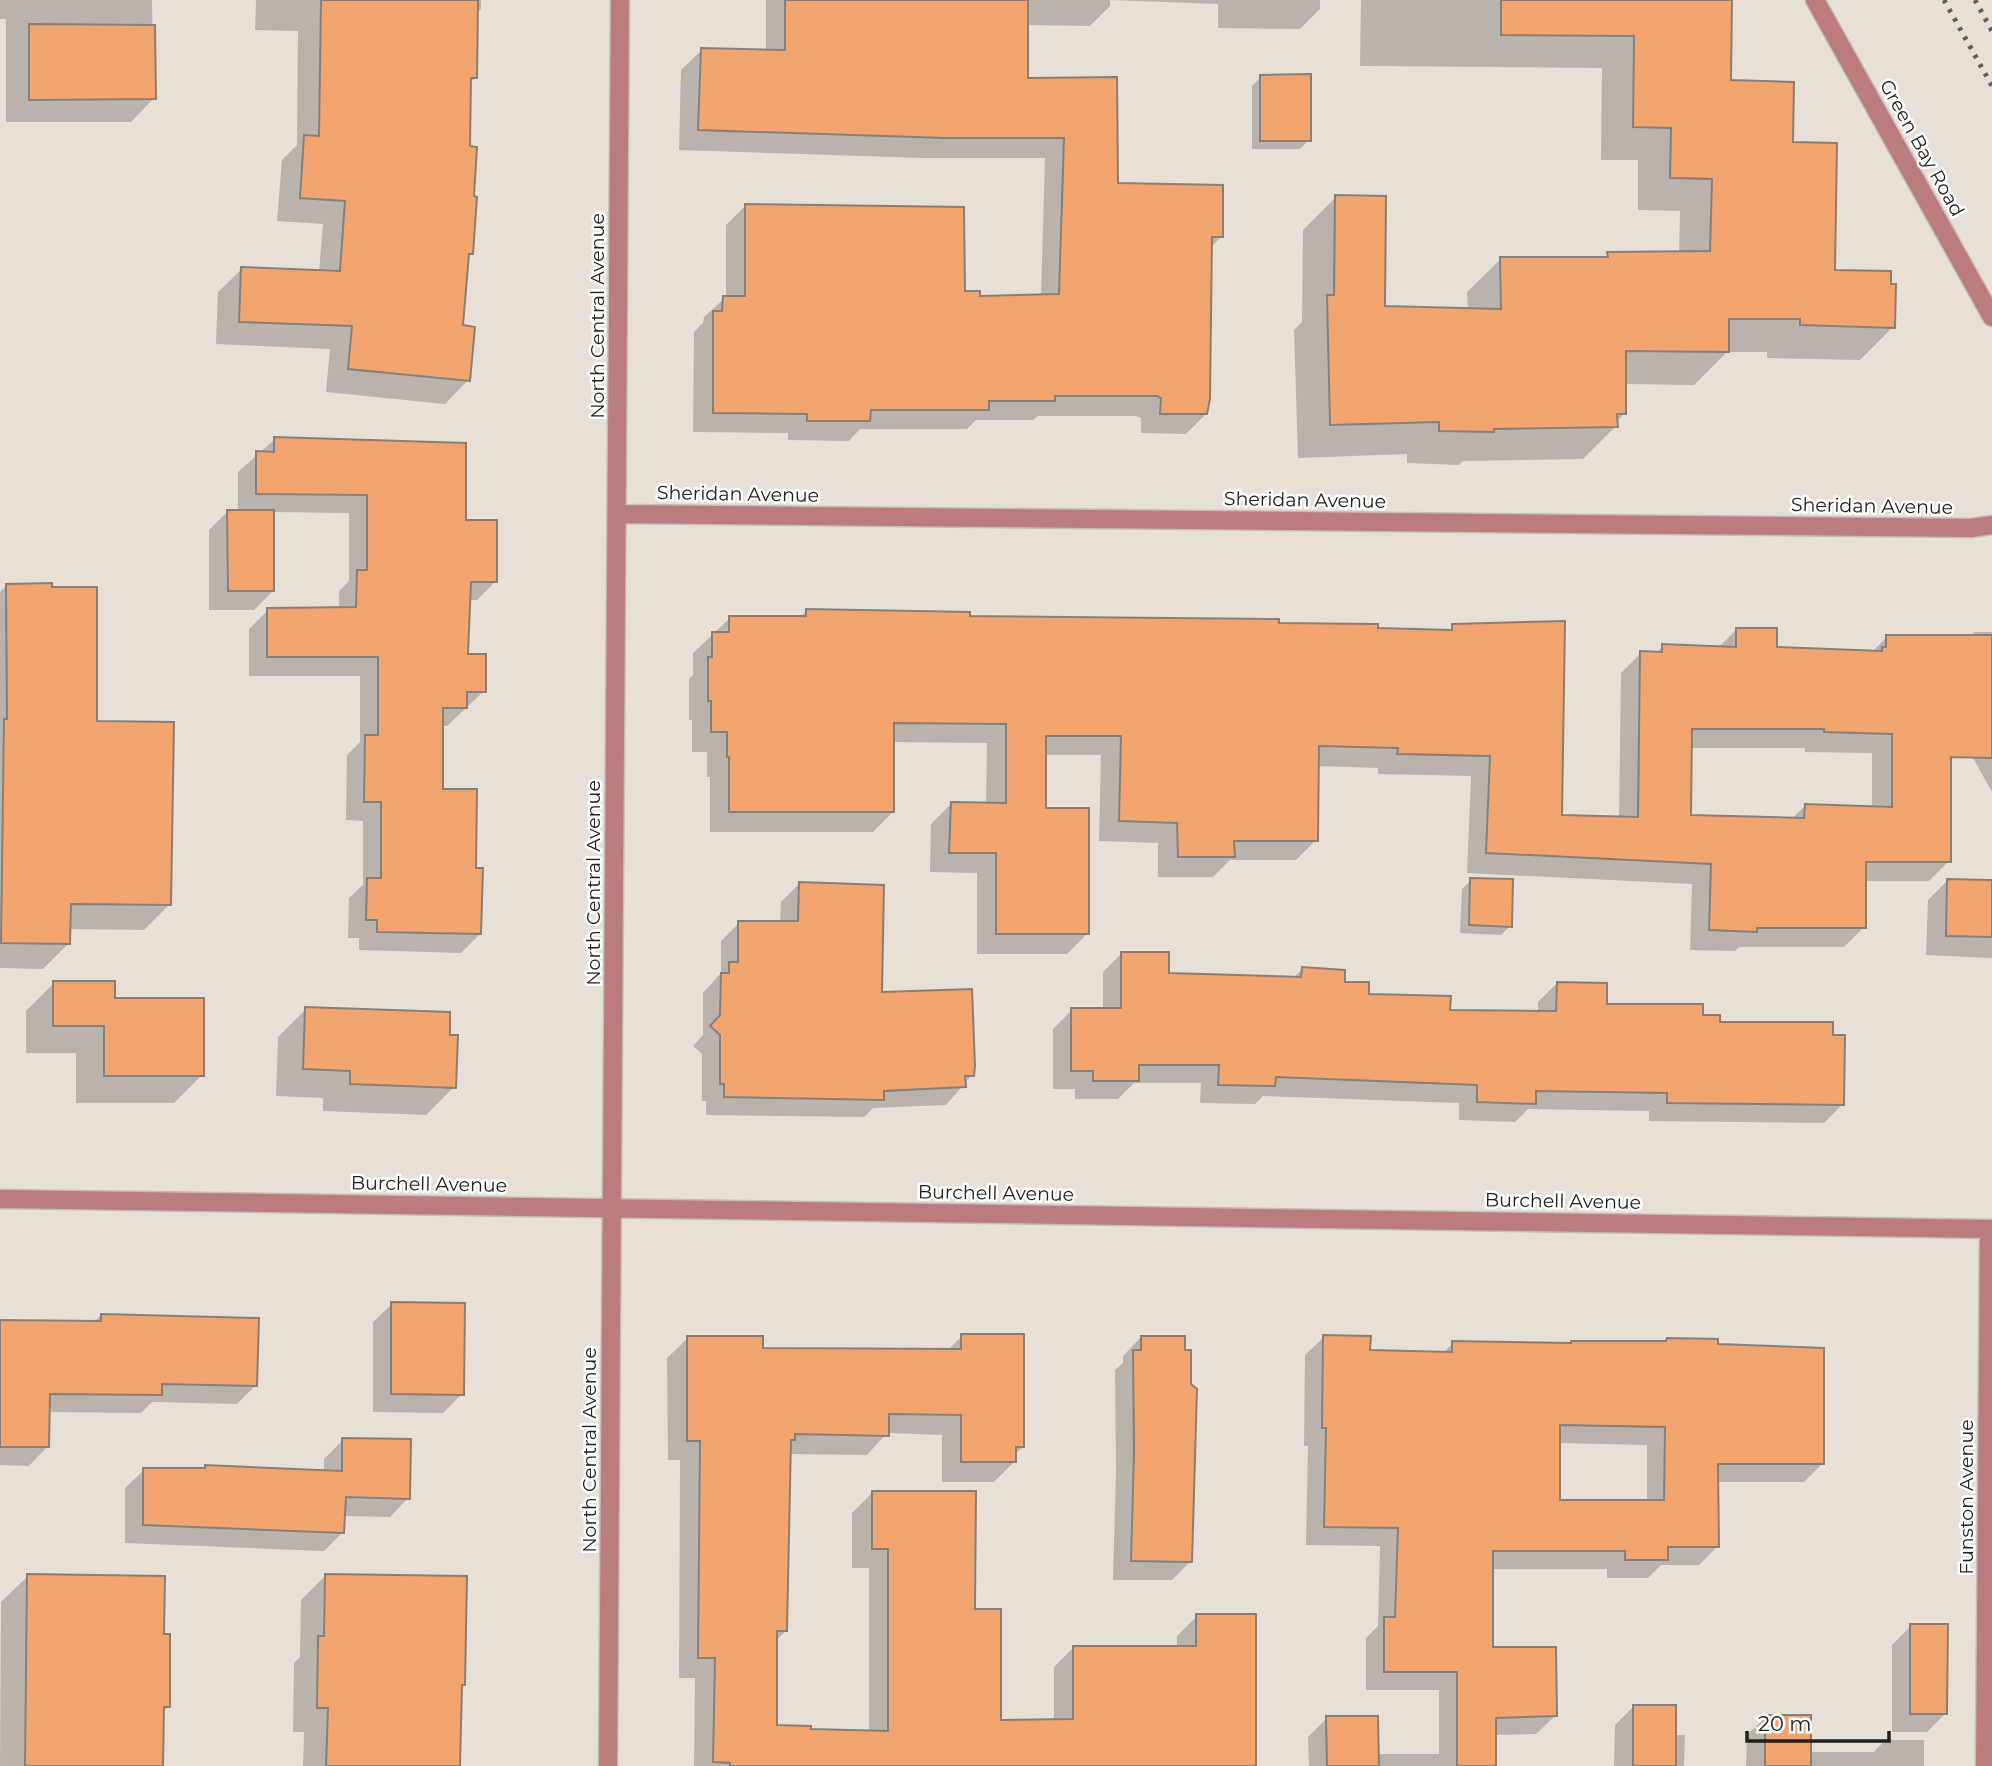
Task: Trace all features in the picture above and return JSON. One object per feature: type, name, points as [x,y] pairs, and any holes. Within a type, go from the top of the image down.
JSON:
[{"type":"street","name":"North Central Avenue","points":[[608,1766],[620,0]]},
{"type":"street","name":"Green Bay Road","points":[[1815,0],[1992,317]]},
{"type":"street","name":"Sheridan Avenue","points":[[617,513],[1943,527],[1992,525]]},
{"type":"street","name":"Burchell Avenue","points":[[0,1199],[1991,1229]]},
{"type":"street","name":"Funston Avenue","points":[[1985,1766],[1991,1229]]},
{"type":"building","points":[[321,0],[478,0],[477,78],[471,78],[470,146],[477,147],[474,196],[477,197],[473,254],[469,254],[463,325],[475,327],[470,381],[348,369],[352,326],[239,322],[241,267],[340,271],[345,201],[300,198],[304,135],[319,136]]},
{"type":"building","points":[[785,0],[1028,0],[1028,78],[1117,77],[1118,183],[1223,185],[1223,237],[1212,237],[1210,399],[1207,414],[1160,414],[1161,398],[1157,396],[1055,396],[1055,401],[989,401],[989,410],[871,410],[870,421],[807,421],[807,414],[713,413],[713,311],[722,311],[723,296],[745,296],[745,204],[964,207],[965,291],[980,291],[980,296],[1059,294],[1064,138],[945,138],[698,130],[701,48],[785,50]]},
{"type":"building","points":[[1501,0],[1732,0],[1731,80],[1794,82],[1793,142],[1837,143],[1835,270],[1891,271],[1891,284],[1896,284],[1895,328],[1800,325],[1800,319],[1729,319],[1729,352],[1626,351],[1626,414],[1617,414],[1618,427],[1494,429],[1494,432],[1439,431],[1439,422],[1330,425],[1327,295],[1334,295],[1335,195],[1386,196],[1385,306],[1501,309],[1500,257],[1608,257],[1607,252],[1710,251],[1712,179],[1670,178],[1671,128],[1633,127],[1634,36],[1501,35]]},
{"type":"building","points":[[29,24],[155,25],[156,99],[29,100]]},
{"type":"building","points":[[1311,74],[1311,141],[1260,141],[1260,75]]},
{"type":"building","points":[[274,437],[466,443],[466,520],[497,520],[497,582],[471,582],[468,654],[486,654],[486,692],[467,692],[467,708],[443,708],[443,789],[477,789],[476,868],[483,868],[481,934],[377,932],[377,920],[366,920],[367,878],[381,878],[381,802],[364,802],[365,735],[378,735],[378,657],[267,657],[267,608],[356,607],[357,570],[367,570],[367,495],[256,494],[256,451],[274,452]]},
{"type":"building","points":[[227,510],[274,510],[274,591],[228,591]]},
{"type":"building","points":[[52,583],[52,587],[97,587],[97,721],[174,722],[171,905],[71,904],[70,944],[1,943],[4,719],[7,719],[6,584]]},
{"type":"building","points":[[806,609],[970,612],[970,616],[1279,619],[1279,623],[1378,624],[1378,628],[1452,630],[1452,624],[1565,621],[1562,815],[1638,817],[1640,651],[1662,652],[1662,644],[1736,647],[1736,628],[1777,628],[1777,647],[1882,651],[1882,647],[1886,647],[1886,635],[1992,635],[1992,758],[1951,757],[1951,862],[1866,862],[1866,928],[1757,928],[1757,932],[1709,930],[1711,864],[1486,853],[1490,756],[1397,754],[1398,748],[1319,746],[1318,841],[1234,841],[1235,857],[1178,857],[1177,823],[1119,821],[1121,736],[1046,736],[1046,808],[1089,808],[1089,934],[996,934],[996,853],[949,853],[951,802],[1006,803],[1006,724],[894,723],[894,812],[729,812],[727,732],[711,732],[711,701],[708,701],[708,657],[712,657],[712,632],[729,632],[729,616],[806,616]],"holes":[[[1692,729],[1824,729],[1824,732],[1892,734],[1892,807],[1805,804],[1804,818],[1691,815]]]},
{"type":"building","points":[[1470,878],[1513,879],[1512,927],[1469,925]]},
{"type":"building","points":[[1947,879],[1992,880],[1992,937],[1946,936]]},
{"type":"building","points":[[799,882],[884,885],[882,992],[972,989],[975,1066],[974,1076],[965,1076],[966,1087],[884,1091],[884,1100],[724,1097],[724,1084],[720,1084],[720,1035],[710,1026],[720,1015],[721,973],[729,973],[729,962],[738,962],[738,921],[798,921]]},
{"type":"building","points":[[1121,952],[1169,952],[1169,973],[1301,977],[1302,967],[1345,970],[1345,982],[1369,982],[1369,994],[1451,996],[1450,1010],[1556,1011],[1557,982],[1607,983],[1607,1004],[1703,1004],[1703,1015],[1720,1015],[1720,1022],[1833,1022],[1833,1035],[1845,1035],[1844,1105],[1667,1103],[1667,1093],[1536,1091],[1536,1104],[1477,1102],[1477,1085],[1276,1077],[1275,1086],[1218,1085],[1219,1065],[1139,1065],[1139,1081],[1093,1081],[1093,1071],[1071,1071],[1071,1008],[1121,1008]]},
{"type":"building","points":[[53,981],[115,981],[115,998],[204,998],[204,1076],[104,1076],[104,1026],[53,1026]]},
{"type":"building","points":[[305,1007],[450,1012],[450,1035],[458,1035],[456,1088],[350,1084],[350,1071],[303,1069]]},
{"type":"building","points":[[391,1302],[465,1303],[464,1395],[391,1394]]},
{"type":"building","points":[[101,1314],[259,1318],[257,1386],[162,1384],[162,1395],[50,1394],[49,1447],[0,1447],[0,1320],[101,1321]]},
{"type":"building","points":[[961,1334],[1024,1334],[1024,1447],[1016,1447],[1016,1462],[961,1462],[961,1415],[889,1414],[889,1436],[795,1434],[795,1440],[791,1440],[787,1631],[777,1631],[777,1725],[811,1726],[811,1729],[888,1731],[888,1549],[872,1549],[872,1491],[976,1491],[975,1609],[1001,1609],[1001,1720],[1073,1719],[1073,1646],[1196,1646],[1196,1614],[1256,1614],[1256,1766],[730,1766],[730,1763],[713,1762],[715,1658],[698,1658],[700,1441],[687,1441],[687,1336],[763,1336],[763,1348],[961,1349]]},
{"type":"building","points":[[1323,1335],[1371,1336],[1370,1350],[1452,1352],[1452,1341],[1571,1343],[1666,1341],[1667,1338],[1718,1339],[1718,1344],[1824,1348],[1824,1464],[1718,1464],[1719,1547],[1668,1547],[1668,1560],[1625,1560],[1625,1551],[1493,1551],[1493,1647],[1556,1647],[1557,1716],[1496,1718],[1496,1766],[1457,1766],[1457,1672],[1384,1672],[1384,1617],[1395,1617],[1398,1528],[1324,1527],[1326,1428],[1322,1428]],"holes":[[[1560,1425],[1665,1427],[1664,1500],[1560,1500]]]},
{"type":"building","points":[[1141,1336],[1185,1336],[1185,1350],[1191,1350],[1191,1384],[1197,1389],[1192,1562],[1131,1561],[1133,1350],[1141,1350]]},
{"type":"building","points":[[342,1438],[411,1439],[410,1499],[346,1497],[344,1533],[143,1525],[143,1468],[205,1468],[205,1465],[342,1471]]},
{"type":"building","points":[[27,1574],[165,1576],[164,1634],[170,1634],[170,1707],[164,1707],[163,1766],[25,1766]]},
{"type":"building","points":[[325,1574],[467,1576],[460,1766],[326,1766],[328,1708],[317,1708],[318,1636],[324,1636]]},
{"type":"building","points":[[1910,1624],[1948,1624],[1947,1714],[1910,1714]]},
{"type":"building","points":[[1633,1705],[1676,1705],[1676,1766],[1633,1766]]},
{"type":"building","points":[[1765,1715],[1811,1715],[1811,1766],[1765,1766]]},
{"type":"building","points":[[1326,1716],[1378,1716],[1379,1766],[1327,1766]]},
{"type":"railway","points":[[1944,0],[1992,86]]},
{"type":"railway","points":[[1975,0],[1992,31]]}]
